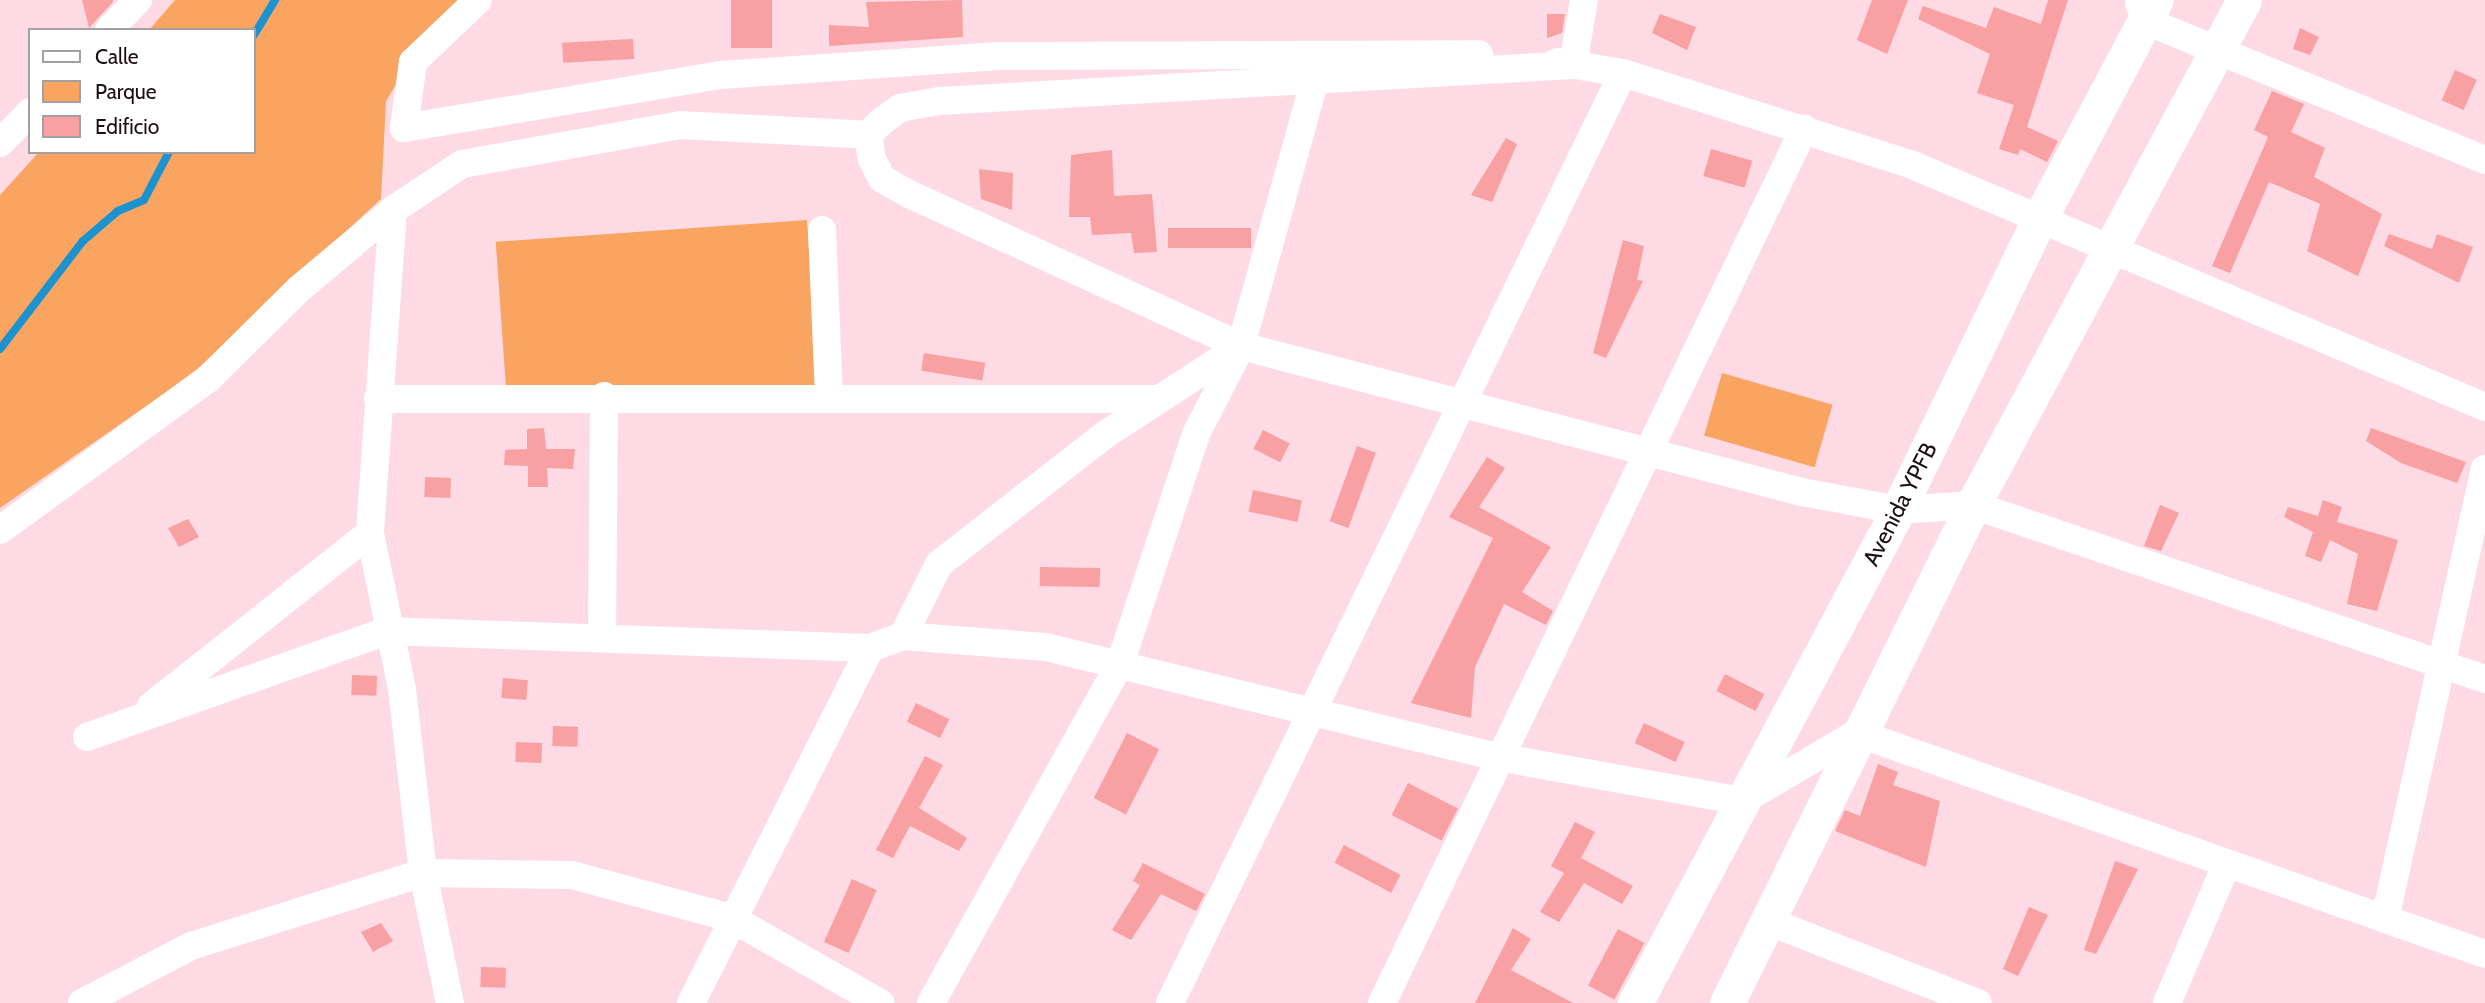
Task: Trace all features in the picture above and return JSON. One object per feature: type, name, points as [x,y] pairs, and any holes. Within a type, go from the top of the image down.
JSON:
[{"type":"street","points":[[111,28],[138,0]]},
{"type":"street","points":[[478,0],[413,62],[404,128],[721,75],[1002,56],[1517,54],[1623,73],[1804,129],[2042,215],[2108,247],[2485,407]]},
{"type":"street","points":[[1573,65],[1584,0]]},
{"type":"street","points":[[1727,1003],[1770,922],[1857,733],[1973,505],[2108,247],[2220,51],[2239,4]]},
{"type":"street","points":[[2147,7],[2220,51],[2485,160]]},
{"type":"street","name":"Avenida YPFB","points":[[1635,1003],[1899,510],[2042,215],[2147,7]]},
{"type":"street","points":[[0,530],[208,379],[299,289],[393,210],[462,164],[680,125],[867,135],[900,108],[939,101],[1314,82],[1573,65]]},
{"type":"street","points":[[1170,1003],[1307,713],[1623,73]]},
{"type":"street","points":[[931,1003],[1120,664],[1196,433],[1241,346],[1314,82]]},
{"type":"street","points":[[0,142],[28,114]]},
{"type":"street","points":[[1382,1003],[1503,758],[1804,129]]},
{"type":"street","points":[[867,135],[882,179],[1241,346],[1458,407],[1648,454],[1899,510],[1973,505],[2485,679]]},
{"type":"street","points":[[393,210],[370,533],[386,631],[402,689],[423,873],[450,1003]]},
{"type":"street","points":[[822,230],[829,398]]},
{"type":"street","points":[[903,636],[939,564],[1160,399],[1241,346]]},
{"type":"street","points":[[378,399],[604,396],[1160,399]]},
{"type":"street","points":[[601,638],[604,396]]},
{"type":"street","points":[[2385,919],[2446,665],[2485,469]]},
{"type":"street","points":[[133,721],[370,533]]},
{"type":"street","points":[[88,737],[386,631],[870,648],[903,636],[1046,647],[1307,713],[1503,758],[1742,802],[1857,733]]},
{"type":"street","points":[[691,1003],[731,918],[870,648]]},
{"type":"street","points":[[1857,733],[2485,954]]},
{"type":"street","points":[[2167,1003],[2227,863]]},
{"type":"street","points":[[82,1003],[191,946],[423,873],[572,876],[731,918],[880,1003]]},
{"type":"street","points":[[1770,922],[1978,1003]]},
{"type":"green space","points":[[175,0],[472,0],[409,63],[386,101],[381,199],[192,374],[0,508],[0,195],[37,154],[256,154],[256,28],[151,28]]},
{"type":"green space","points":[[807,220],[819,390],[508,411],[496,242]]},
{"type":"green space","points":[[1722,373],[1833,405],[1815,467],[1704,435]]},
{"type":"building","points":[[82,0],[113,0],[113,2],[89,28]]},
{"type":"building","points":[[731,0],[772,0],[772,48],[731,48]]},
{"type":"building","points":[[962,0],[963,37],[829,46],[829,25],[869,27],[866,2]]},
{"type":"building","points":[[1872,0],[1908,0],[1887,54],[1857,40]]},
{"type":"building","points":[[2048,0],[2068,0],[2027,127],[2058,141],[2047,162],[2020,149],[2018,155],[1999,149],[2014,105],[1977,93],[1990,54],[1918,19],[1923,6],[1986,28],[1994,7],[2041,24]]},
{"type":"building","points":[[1547,14],[1565,14],[1562,33],[1547,38]]},
{"type":"building","points":[[1660,14],[1696,27],[1687,50],[1652,33]]},
{"type":"building","points":[[2300,28],[2319,37],[2310,55],[2293,49]]},
{"type":"building","points":[[633,39],[634,59],[563,63],[562,43]]},
{"type":"building","points":[[2455,70],[2477,80],[2464,110],[2442,100]]},
{"type":"building","points":[[2272,91],[2304,104],[2291,132],[2325,148],[2314,177],[2382,214],[2358,276],[2307,251],[2320,204],[2269,182],[2230,273],[2212,266],[2268,137],[2254,130]]},
{"type":"building","points":[[1506,138],[1517,144],[1492,202],[1471,195]]},
{"type":"building","points":[[1711,149],[1752,161],[1745,188],[1703,176]]},
{"type":"building","points":[[1112,150],[1114,196],[1152,194],[1157,252],[1134,253],[1131,233],[1092,235],[1090,217],[1069,217],[1071,155]]},
{"type":"building","points":[[979,169],[1013,173],[1012,210],[981,199]]},
{"type":"building","points":[[1168,228],[1251,228],[1251,248],[1168,248]]},
{"type":"building","points":[[2389,234],[2432,249],[2437,234],[2473,247],[2459,283],[2384,246]]},
{"type":"building","points":[[1623,240],[1644,246],[1637,280],[1643,281],[1606,358],[1593,353]]},
{"type":"building","points":[[924,353],[985,363],[982,380],[921,371]]},
{"type":"building","points":[[544,428],[546,449],[575,449],[573,469],[547,468],[548,487],[528,487],[528,466],[504,465],[505,450],[527,449],[527,429]]},
{"type":"building","points":[[2371,428],[2466,462],[2457,483],[2401,463],[2366,441]]},
{"type":"building","points":[[1263,430],[1290,444],[1280,462],[1253,449]]},
{"type":"building","points":[[1357,446],[1376,453],[1348,528],[1330,521]]},
{"type":"building","points":[[1487,457],[1505,468],[1479,507],[1551,547],[1522,592],[1553,611],[1546,625],[1504,604],[1475,667],[1471,718],[1411,703],[1493,538],[1449,517]]},
{"type":"building","points":[[425,477],[451,478],[450,498],[424,497]]},
{"type":"building","points":[[1253,490],[1302,500],[1297,522],[1248,512]]},
{"type":"building","points":[[2323,500],[2342,507],[2337,522],[2398,540],[2377,611],[2347,604],[2358,554],[2330,540],[2321,562],[2305,556],[2313,532],[2284,517],[2288,507],[2318,516]]},
{"type":"building","points":[[2160,505],[2179,513],[2161,551],[2144,546]]},
{"type":"building","points":[[188,519],[199,537],[179,547],[168,528]]},
{"type":"building","points":[[1040,567],[1100,568],[1100,587],[1040,586]]},
{"type":"building","points":[[1725,674],[1764,694],[1756,711],[1716,691]]},
{"type":"building","points":[[352,675],[377,676],[376,696],[351,695]]},
{"type":"building","points":[[503,678],[528,680],[526,700],[501,698]]},
{"type":"building","points":[[916,703],[949,719],[940,738],[907,722]]},
{"type":"building","points":[[1644,723],[1685,742],[1675,762],[1635,743]]},
{"type":"building","points":[[553,726],[578,727],[577,747],[552,746]]},
{"type":"building","points":[[1127,733],[1159,749],[1126,814],[1094,798]]},
{"type":"building","points":[[516,742],[542,743],[541,763],[515,762]]},
{"type":"building","points":[[925,756],[943,765],[919,808],[967,838],[959,851],[910,826],[893,858],[876,850]]},
{"type":"building","points":[[1878,764],[1898,772],[1893,785],[1940,801],[1926,867],[1835,831],[1845,810],[1860,816]]},
{"type":"building","points":[[1408,783],[1458,808],[1442,840],[1392,815]]},
{"type":"building","points":[[1575,822],[1595,832],[1581,858],[1633,886],[1622,904],[1584,883],[1559,922],[1540,912],[1564,873],[1551,866]]},
{"type":"building","points":[[1344,845],[1401,875],[1391,893],[1335,863]]},
{"type":"building","points":[[2115,861],[2138,869],[2096,954],[2084,950]]},
{"type":"building","points":[[1143,863],[1205,894],[1196,911],[1161,894],[1131,940],[1112,930],[1140,885],[1133,881]]},
{"type":"building","points":[[852,879],[877,890],[849,953],[824,942]]},
{"type":"building","points":[[2029,907],[2048,915],[2018,976],[2003,969]]},
{"type":"building","points":[[381,923],[393,941],[373,952],[361,932]]},
{"type":"building","points":[[1513,928],[1531,939],[1511,970],[1573,1003],[1475,1003]]},
{"type":"building","points":[[1618,929],[1644,943],[1614,1000],[1588,986]]},
{"type":"building","points":[[481,967],[506,968],[505,988],[480,987]]},
{"type":"waterway","points":[[256,32],[275,0]]},
{"type":"waterway","points":[[0,349],[83,241],[118,211],[144,200],[168,154]]}]
